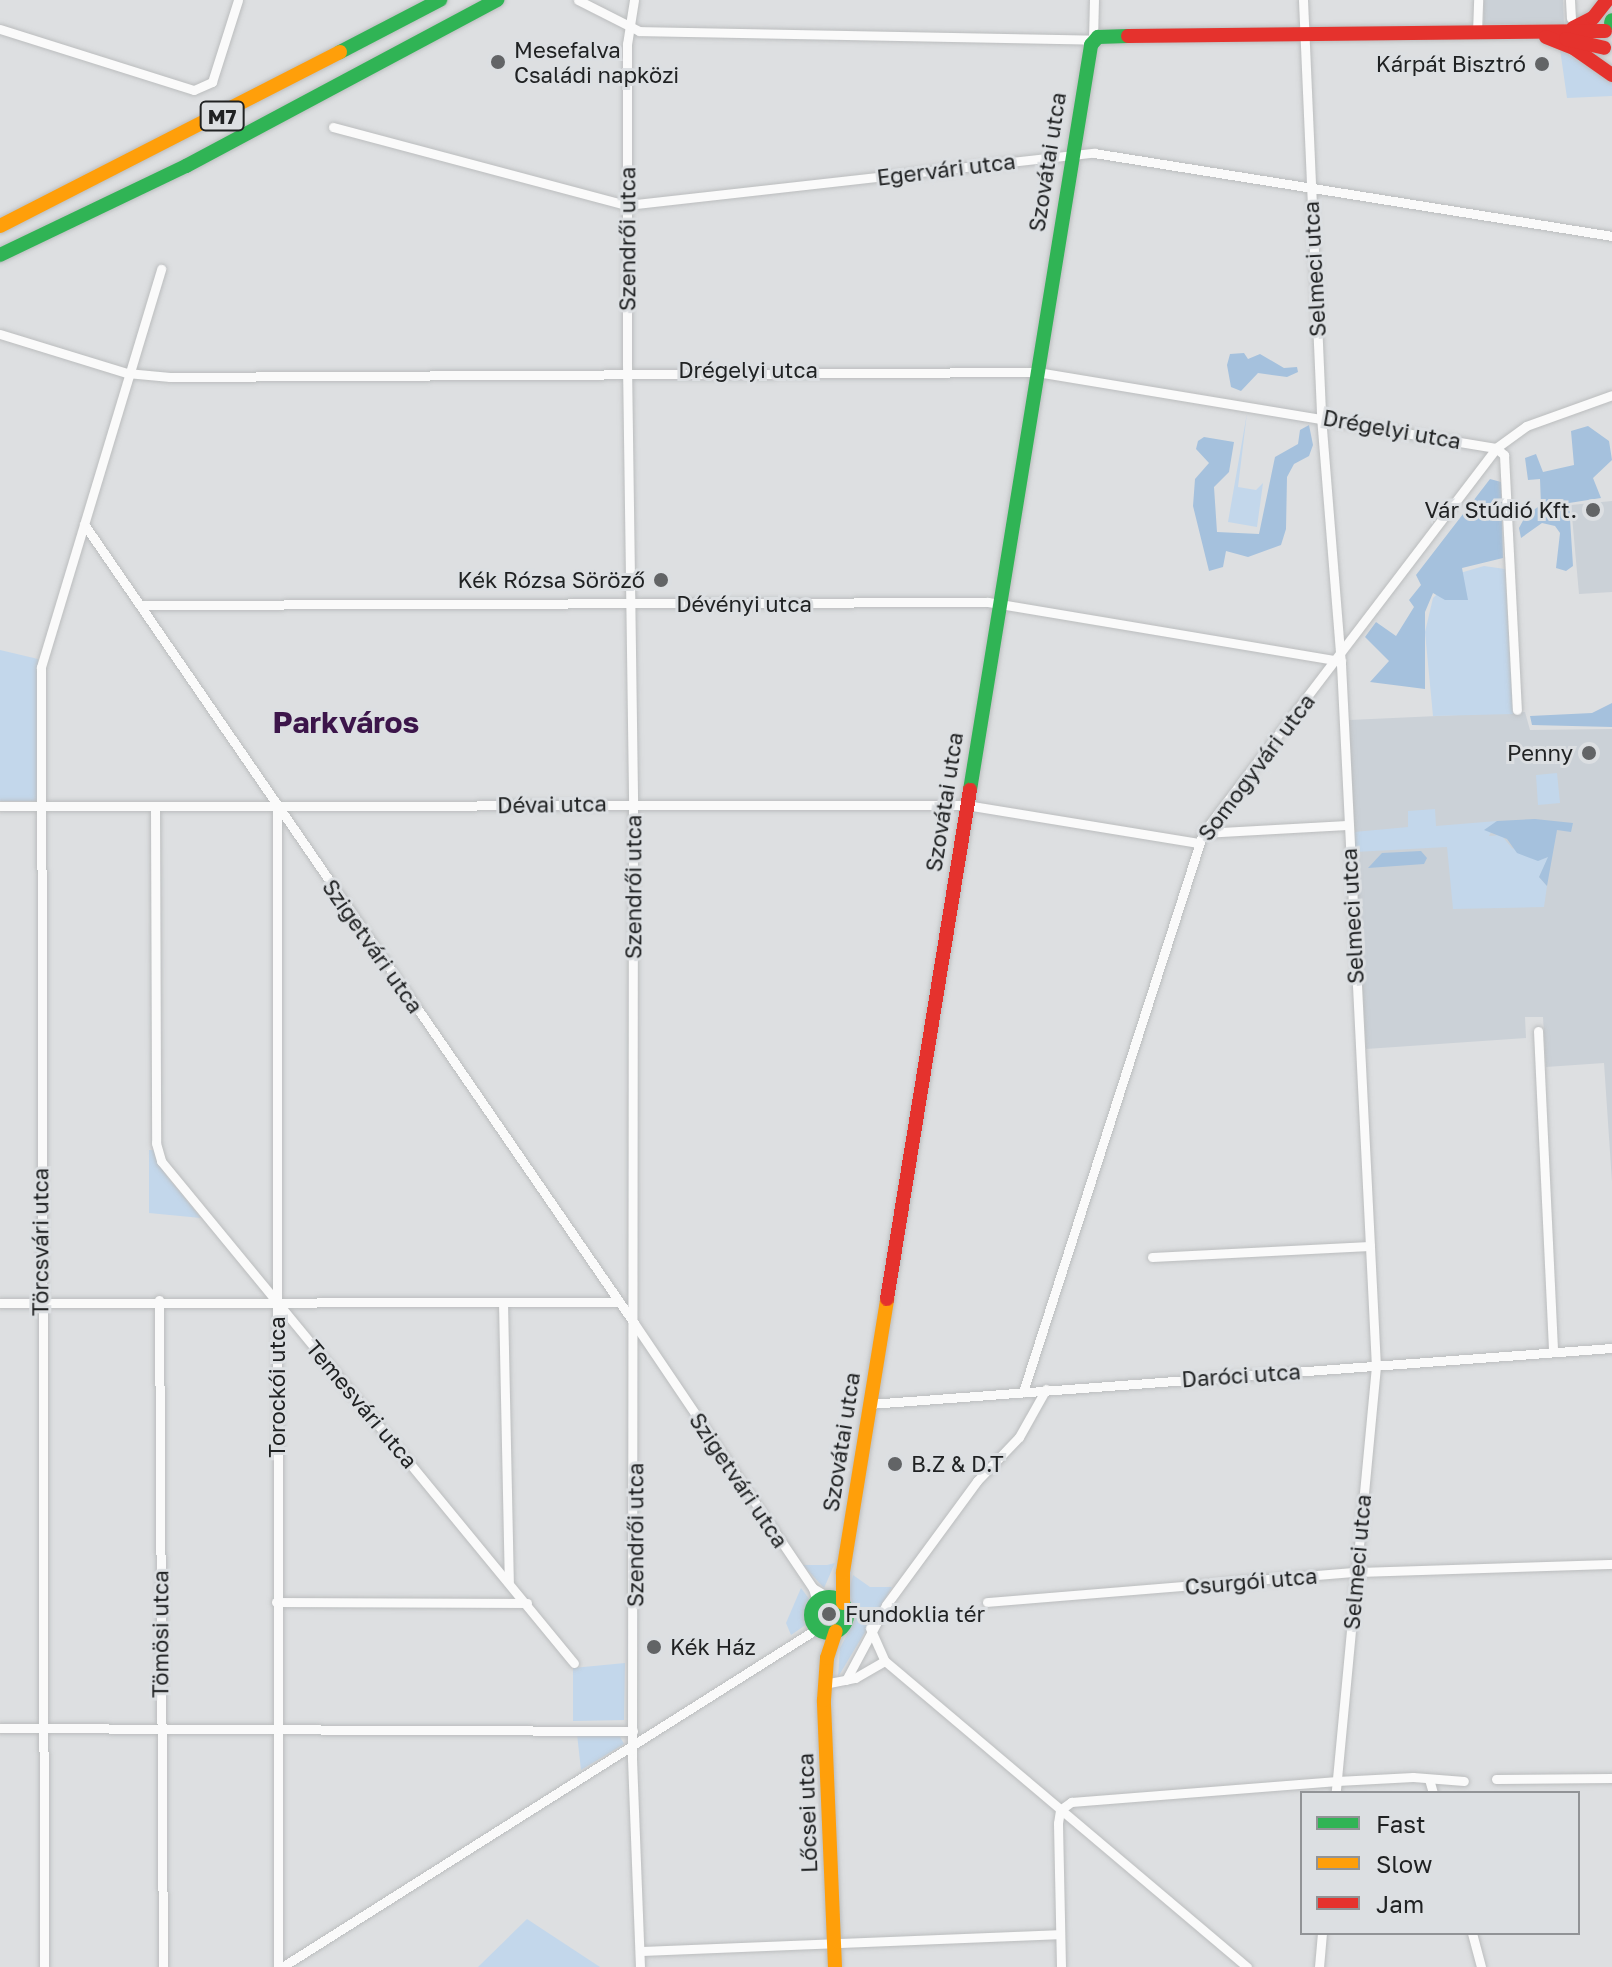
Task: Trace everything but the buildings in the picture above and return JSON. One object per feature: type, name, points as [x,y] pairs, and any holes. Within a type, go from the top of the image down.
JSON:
[{"type":"main road","name":"M7","points":[[0,226],[440,0]]},
{"type":"main road","name":"M7","points":[[0,255],[186,166],[497,0]]},
{"type":"main road","points":[[1542,35],[1584,25],[1607,0]]},
{"type":"main road","points":[[1093,40],[1477,33],[1542,35],[1610,24],[1608,53],[1542,35]]},
{"type":"main road","points":[[1542,35],[1575,49],[1612,75]]},
{"type":"main road","name":"Szovátai utca","points":[[825,1598],[843,1572],[1037,372],[1069,154],[1093,40]]},
{"type":"main road","points":[[825,1598],[846,1621],[819,1630],[825,1598]]},
{"type":"main road","name":"Lőcsei utca","points":[[819,1630],[827,1658],[824,1684],[835,1967]]},
{"type":"street","points":[[0,29],[194,90],[212,82],[238,0]]},
{"type":"street","points":[[578,0],[629,28],[1093,40],[1094,0]]},
{"type":"street","name":"Szendrői utca","points":[[634,0],[629,28],[627,371],[633,803],[633,1731],[640,1967]]},
{"type":"street","name":"Selmeci utca","points":[[1303,0],[1321,416],[1338,658],[1376,1366],[1336,1791]]},
{"type":"street","points":[[1477,33],[1478,0]]},
{"type":"street","points":[[1570,0],[1571,18]]},
{"type":"street","name":"Egervári utca","points":[[333,127],[627,205],[1094,153],[1311,191],[1612,236]]},
{"type":"street","points":[[84,524],[127,373],[161,269]]},
{"type":"street","name":"Drégelyi utca","points":[[0,334],[127,373],[170,377],[627,371],[1037,372],[1321,416],[1496,448]]},
{"type":"street","name":"Somogyvári utca","points":[[1023,1392],[1197,843],[1496,448],[1526,426],[1612,395]]},
{"type":"street","points":[[1496,448],[1504,455],[1517,710]]},
{"type":"street","name":"Szigetvári utca","points":[[84,524],[825,1598]]},
{"type":"street","name":"Törcsvári utca","points":[[44,1967],[40,1302],[41,667],[84,524]]},
{"type":"street","name":"Dévényi utca","points":[[141,605],[630,600],[998,604],[1338,658]]},
{"type":"street","name":"Dévai utca","points":[[0,806],[966,805],[1197,843]]},
{"type":"street","name":"Temesvári utca","points":[[155,806],[156,1143],[167,1169],[574,1663]]},
{"type":"street","name":"Torockói utca","points":[[277,807],[276,1602],[280,1967]]},
{"type":"street","points":[[1203,833],[1347,825]]},
{"type":"street","points":[[1538,1031],[1553,1352]]},
{"type":"street","points":[[1152,1257],[1370,1246]]},
{"type":"street","points":[[0,1303],[159,1300],[619,1302]]},
{"type":"street","name":"Tömösi utca","points":[[159,1300],[163,1967]]},
{"type":"street","points":[[503,1302],[509,1582]]},
{"type":"street","name":"Daróci utca","points":[[870,1404],[1612,1348]]},
{"type":"street","points":[[846,1680],[870,1628],[977,1481],[1019,1437],[1046,1389]]},
{"type":"street","name":"Csurgói utca","points":[[987,1602],[1355,1572],[1612,1564]]},
{"type":"street","points":[[276,1602],[527,1603]]},
{"type":"street","points":[[870,1628],[885,1661],[898,1673],[1247,1967]]},
{"type":"street","points":[[280,1967],[819,1630]]},
{"type":"street","points":[[824,1684],[846,1680],[885,1661]]},
{"type":"street","points":[[0,1728],[278,1726],[633,1731]]},
{"type":"street","points":[[1496,1779],[1612,1778]]},
{"type":"street","points":[[1429,1779],[1432,1791]]},
{"type":"street","points":[[1060,1810],[1071,1802],[1337,1781],[1464,1781]]},
{"type":"street","points":[[1060,1810],[1061,1967]]},
{"type":"street","points":[[640,1951],[1059,1934]]},
{"type":"street","points":[[1319,1967],[1322,1935]]},
{"type":"street","points":[[1473,1935],[1481,1967]]},
{"type":"shaded area","points":[[1484,0],[1563,0],[1564,25],[1484,24]]},
{"type":"shaded area","points":[[1560,49],[1612,82],[1612,96],[1567,98]]},
{"type":"shaded area","points":[[1244,353],[1248,359],[1260,354],[1284,368],[1297,367],[1298,372],[1287,377],[1258,373],[1241,391],[1231,387],[1227,365],[1230,354]]},
{"type":"shaded area","points":[[1247,413],[1238,487],[1256,490],[1263,483],[1257,527],[1228,522]]},
{"type":"shaded area","points":[[1309,425],[1313,445],[1309,456],[1294,464],[1287,477],[1286,529],[1281,545],[1248,557],[1226,551],[1223,567],[1209,571],[1193,506],[1195,479],[1209,463],[1196,449],[1198,441],[1204,437],[1234,442],[1229,472],[1214,487],[1217,532],[1259,534],[1275,457],[1298,444],[1300,430]]},
{"type":"shaded area","points":[[1588,426],[1609,441],[1612,460],[1593,478],[1601,498],[1569,503],[1573,566],[1566,571],[1556,568],[1560,533],[1555,526],[1542,523],[1521,538],[1519,528],[1526,515],[1541,505],[1540,479],[1528,480],[1525,458],[1536,454],[1543,472],[1574,465],[1571,431]]},
{"type":"shaded area","points":[[1490,479],[1501,482],[1503,558],[1462,568],[1468,600],[1445,600],[1433,593],[1425,612],[1425,689],[1370,682],[1389,661],[1365,637],[1376,622],[1396,636],[1414,607],[1409,600],[1421,585],[1416,575]]},
{"type":"shaded area","points":[[1612,501],[1612,592],[1579,594],[1571,505]]},
{"type":"shaded area","points":[[1484,566],[1505,569],[1513,714],[1433,716],[1425,632],[1433,598],[1460,573]]},
{"type":"shaded area","points":[[0,650],[38,659],[37,801],[0,801]]},
{"type":"shaded area","points":[[1612,703],[1612,727],[1532,725],[1530,716],[1592,713]]},
{"type":"shaded area","points":[[1525,712],[1530,730],[1612,729],[1612,1182],[1604,1063],[1546,1067],[1543,1017],[1525,1017],[1526,1038],[1366,1049],[1349,720]]},
{"type":"shaded area","points":[[1557,773],[1560,803],[1538,805],[1536,775]]},
{"type":"shaded area","points":[[1435,809],[1436,826],[1497,821],[1489,836],[1501,835],[1512,848],[1535,858],[1549,857],[1539,877],[1547,886],[1544,907],[1453,909],[1447,847],[1355,852],[1354,832],[1408,827],[1408,811]]},
{"type":"shaded area","points":[[1535,819],[1573,823],[1571,832],[1557,830],[1547,886],[1539,877],[1548,857],[1538,861],[1517,853],[1507,839],[1484,830],[1497,821]]},
{"type":"shaded area","points":[[1421,851],[1427,858],[1424,864],[1368,868],[1382,853]]},
{"type":"shaded area","points":[[149,1150],[155,1150],[165,1174],[201,1218],[149,1213]]},
{"type":"shaded area","points":[[835,1563],[824,1588],[803,1565],[827,1565]]},
{"type":"shaded area","points":[[853,1575],[870,1587],[892,1587],[838,1677],[840,1648],[857,1616],[849,1592]]},
{"type":"shaded area","points":[[801,1588],[810,1600],[807,1624],[791,1635],[786,1623]]},
{"type":"shaded area","points":[[625,1663],[624,1720],[573,1721],[573,1668]]},
{"type":"shaded area","points":[[577,1734],[619,1735],[624,1744],[581,1770]]},
{"type":"shaded area","points":[[527,1919],[600,1967],[478,1967]]},
{"type":"traffic: fast","points":[[340,52],[440,0]]},
{"type":"traffic: fast","points":[[0,255],[186,166],[497,0]]},
{"type":"traffic: fast","points":[[970,790],[1091,45],[1098,37],[1128,36]]},
{"type":"traffic: fast","points":[[829,1597],[841,1603],[847,1615],[841,1627],[829,1633],[817,1627],[811,1615],[817,1603],[829,1597]]},
{"type":"traffic: slow","points":[[0,226],[340,52]]},
{"type":"traffic: slow","points":[[843,1603],[843,1572],[887,1299]]},
{"type":"traffic: slow","points":[[835,1967],[824,1700],[827,1658],[836,1631]]},
{"type":"traffic: jam","points":[[1573,28],[1593,18],[1607,0]]},
{"type":"traffic: jam","points":[[1128,36],[1605,31]]},
{"type":"traffic: jam","points":[[1546,37],[1575,49],[1612,75]]},
{"type":"traffic: jam","points":[[1566,39],[1604,48]]},
{"type":"traffic: jam","points":[[887,1299],[970,790]]},
{"type":"place","name":"Mesefalva Családi napközi","points":[[498,62]]},
{"type":"place","name":"Kárpát Bisztró","points":[[1542,64]]},
{"type":"place","name":"Vár Stúdió Kft.","points":[[1593,510]]},
{"type":"place","name":"Kék Rózsa Söröző","points":[[661,580]]},
{"type":"place","name":"Penny","points":[[1589,753]]},
{"type":"place","name":"B.Z & D.T","points":[[895,1464]]},
{"type":"place","name":"Fundoklia tér","points":[[829,1614]]},
{"type":"place","name":"Kék Ház","points":[[654,1647]]},
{"type":"district","name":"Parkváros","points":[[346,722]]}]
